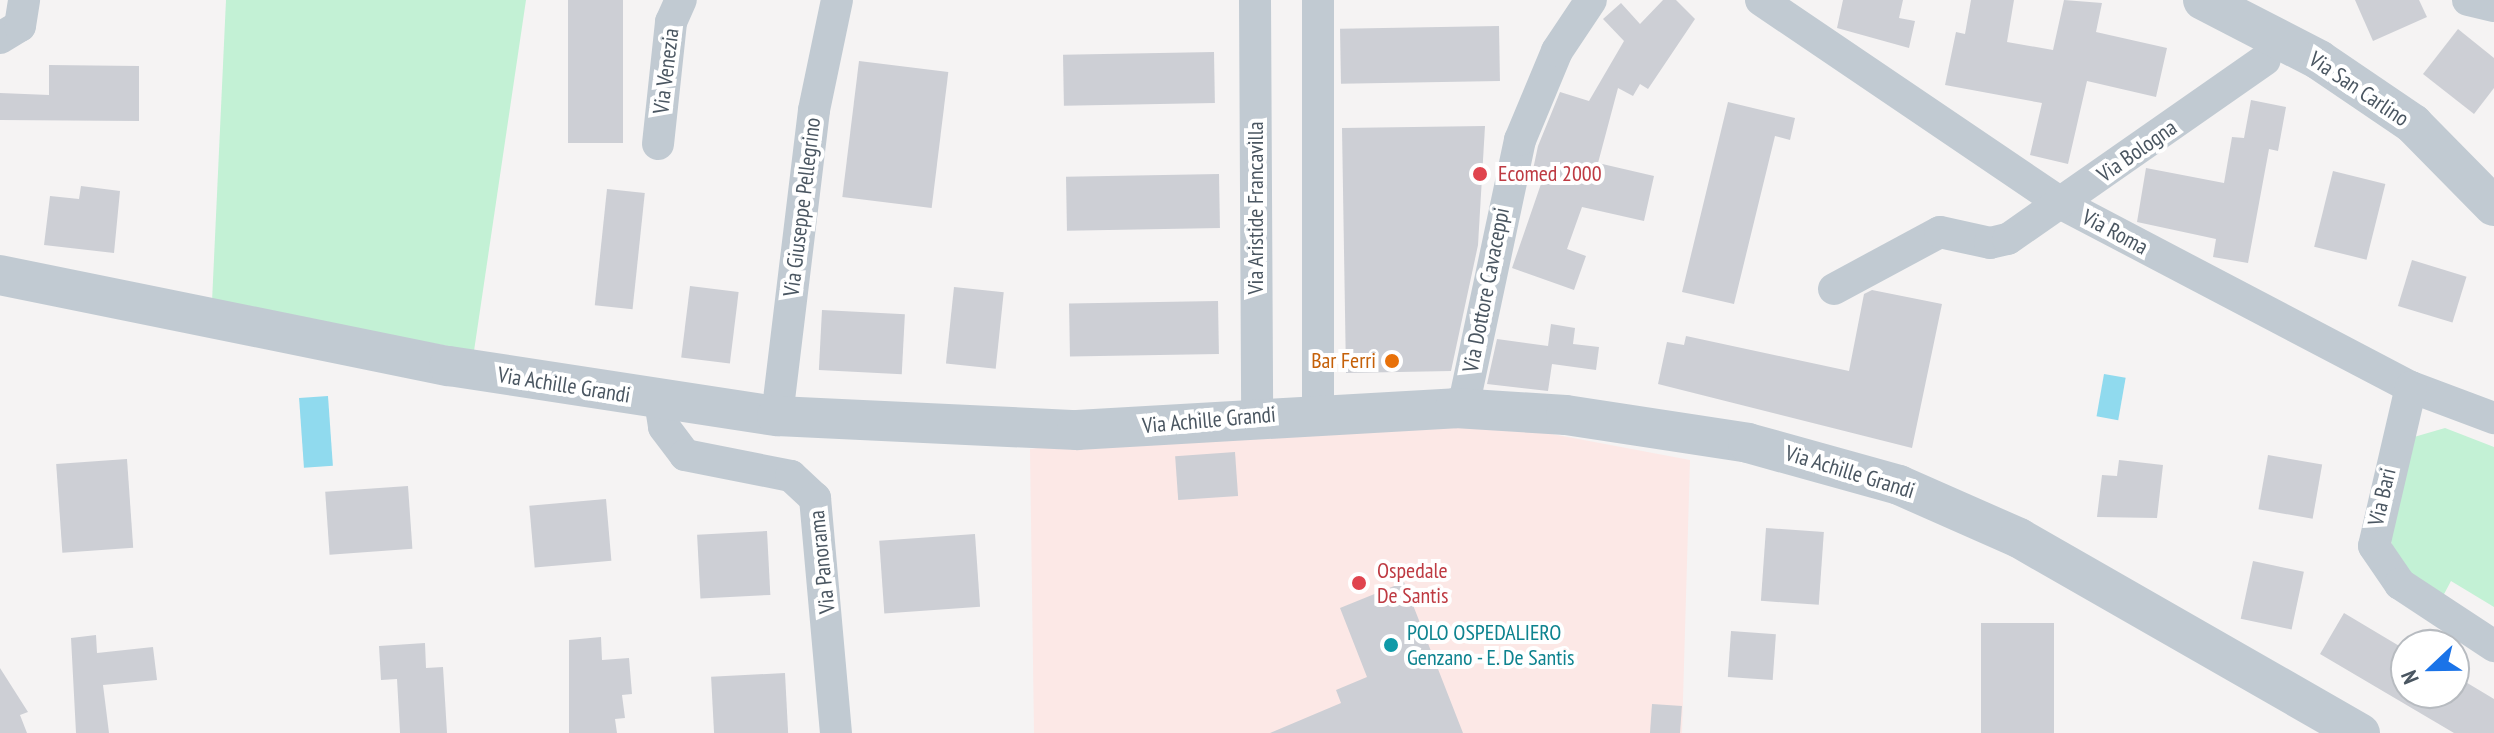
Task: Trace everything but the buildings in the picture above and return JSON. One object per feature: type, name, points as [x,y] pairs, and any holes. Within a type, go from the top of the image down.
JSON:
[{"type":"street","points":[[0,38],[20,26],[24,0]]},
{"type":"street","name":"Via Venezia","points":[[658,144],[671,22],[681,0]]},
{"type":"street","name":"Via Giuseppe Pellegrino","points":[[777,416],[814,110],[837,0]]},
{"type":"street","name":"Via Aristide Francavilla","points":[[1255,0],[1257,416]]},
{"type":"street","points":[[1318,0],[1318,411]]},
{"type":"street","name":"Via Dottore Cavaceppi","points":[[1463,408],[1517,150],[1550,64],[1591,0]]},
{"type":"street","name":"Via Roma","points":[[1761,0],[2062,204],[2411,387],[2494,418]]},
{"type":"street","name":"Via San Carlino","points":[[2203,0],[2319,60],[2413,124],[2494,206]]},
{"type":"street","points":[[2468,0],[2494,6]]},
{"type":"street","name":"Via Bologna","points":[[1834,289],[1940,232],[2003,242],[2062,204],[2265,60]]},
{"type":"street","name":"Via Achille Grandi","points":[[0,275],[660,401],[777,416],[1077,430],[1318,411],[1463,408],[1715,437],[1899,485],[2041,549],[2360,733]]},
{"type":"street","name":"Via Bari","points":[[2411,387],[2374,546],[2400,584],[2494,646]]},
{"type":"street","name":"Via Panorama","points":[[660,401],[664,427],[685,455],[791,476],[815,498],[836,733]]},
{"type":"shaded area","name":"Ospedale De Santis","points":[[1472,419],[1690,460],[1682,733],[1034,733],[1030,449],[1124,436]]},
{"type":"green space","points":[[226,0],[526,0],[474,351],[212,302]]},
{"type":"green space","points":[[2445,428],[2494,447],[2494,607],[2451,581],[2443,596],[2406,576],[2394,559],[2390,535],[2414,437]]},
{"type":"water","points":[[2104,374],[2126,378],[2118,420],[2097,416]]},
{"type":"water","points":[[328,396],[333,466],[304,468],[299,398]]},
{"type":"place","name":"Ecomed 2000","points":[[1480,174]]},
{"type":"place","name":"Bar Ferri","points":[[1392,361]]},
{"type":"place","name":"Ospedale De Santis","points":[[1359,583]]},
{"type":"place","name":"POLO OSPEDALIERO Genzano - E. De Santis","points":[[1391,645]]}]
